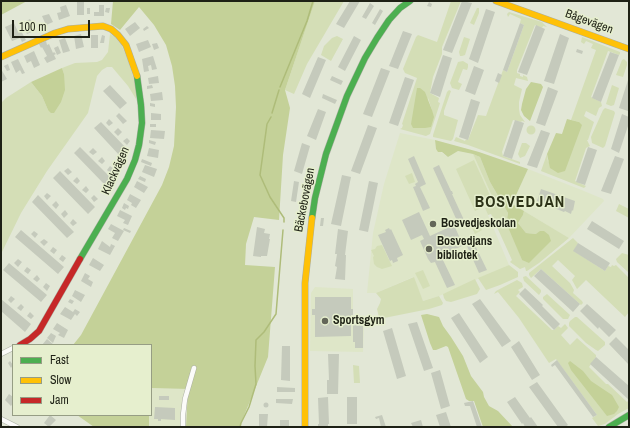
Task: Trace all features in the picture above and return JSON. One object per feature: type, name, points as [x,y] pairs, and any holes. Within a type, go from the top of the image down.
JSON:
[{"type":"street","name":"Bäckebovägen","points":[[305,427],[305,283],[310,229],[315,198],[326,154],[347,96],[368,53],[389,20],[400,8],[410,1]]},
{"type":"street","name":"Bågevägen","points":[[496,1],[629,49]]},
{"type":"street","name":"Klackvägen","points":[[1,57],[55,33],[68,29],[93,26],[102,26],[111,29],[126,45],[132,56],[138,77],[141,104],[142,123],[139,145],[135,160],[127,179],[61,291],[46,321],[39,331],[22,344]]},
{"type":"street","points":[[1,354],[12,348]]},
{"type":"street","points":[[183,427],[185,399],[194,368]]},
{"type":"street","points":[[609,427],[629,415]]},
{"type":"street","points":[[1,419],[17,427]]},
{"type":"shaded area","points":[[315,1],[344,1],[307,64],[294,94],[285,90]]},
{"type":"shaded area","points":[[451,1],[461,1],[442,47],[442,54],[433,77],[430,93],[439,98],[438,102],[440,103],[430,134],[426,136],[400,129],[403,125],[402,124],[417,78],[405,73],[403,69],[418,35],[437,42]],"holes":[[[428,98],[432,110],[411,124]]]},
{"type":"shaded area","points":[[477,8],[479,8],[479,13],[474,25],[470,23]]},
{"type":"shaded area","points":[[509,12],[542,22],[547,27],[543,26],[542,28],[535,25],[517,70],[517,73],[520,74],[520,76],[523,77],[523,75],[527,77],[528,81],[516,78],[514,85],[522,89],[519,109],[520,115],[525,122],[513,120],[502,152],[503,156],[520,162],[520,164],[454,141],[456,137],[465,141],[466,139],[468,140],[478,115],[486,116],[503,70],[507,72],[524,25],[520,23],[521,19],[510,14],[508,17],[507,14]]},
{"type":"shaded area","points":[[110,34],[115,37],[122,46],[128,60],[136,86],[136,99],[128,86],[112,67],[107,67],[102,70],[97,76],[88,113],[47,171],[21,213],[1,254],[1,103],[6,98],[31,82],[42,96],[48,110],[64,74],[62,68],[75,63],[97,62],[102,60],[108,52]]},
{"type":"shaded area","points":[[337,36],[343,39],[331,61],[321,55],[324,46],[332,38]]},
{"type":"shaded area","points":[[464,37],[470,39],[465,55],[460,56],[459,52]]},
{"type":"shaded area","points":[[582,37],[620,52],[619,55],[608,51],[591,97],[601,102],[602,106],[599,108],[596,116],[586,111],[584,116],[594,122],[587,140],[590,146],[586,148],[575,181],[586,186],[584,188],[541,171],[547,154],[548,162],[579,122],[571,120],[596,50],[591,48],[593,44],[586,41],[584,44],[581,42]]},
{"type":"shaded area","points":[[624,59],[627,62],[627,65],[623,77],[616,75],[622,60]]},
{"type":"shaded area","points":[[463,61],[468,64],[468,67],[467,70],[463,69],[458,82],[462,84],[459,90],[452,88],[450,83],[458,62]]},
{"type":"shaded area","points":[[612,85],[619,88],[614,105],[611,106],[606,104]]},
{"type":"shaded area","points":[[449,90],[451,91],[444,115],[458,120],[453,139],[451,141],[433,137],[447,92]]},
{"type":"shaded area","points":[[605,108],[614,111],[615,113],[605,146],[603,148],[592,143],[591,137]]},
{"type":"shaded area","points":[[529,126],[533,126],[535,130],[533,134],[529,134],[527,132],[527,128]]},
{"type":"shaded area","name":"Bosvedjeskolan","points":[[400,133],[435,140],[436,149],[448,157],[458,151],[473,154],[495,203],[485,208],[509,265],[439,296],[423,301],[413,277],[376,293],[367,293],[373,233],[384,184]]},
{"type":"shaded area","points":[[522,143],[526,143],[530,146],[525,156],[520,158],[518,154]]},
{"type":"shaded area","points":[[473,154],[480,157],[490,182],[508,213],[507,219],[522,260],[536,234],[526,233],[518,223],[524,211],[569,238],[527,271],[525,267],[520,269],[510,262],[512,260],[491,214],[488,215],[485,208],[495,203]]},
{"type":"shaded area","points":[[474,160],[493,202],[475,211],[456,169]]},
{"type":"shaded area","points":[[528,169],[603,199],[604,201],[569,238],[512,204]]},
{"type":"shaded area","points":[[412,173],[415,182],[409,184],[405,176]]},
{"type":"shaded area","points":[[619,204],[629,209],[629,218],[616,211]]},
{"type":"shaded area","points":[[477,219],[482,230],[475,234],[469,222]]},
{"type":"shaded area","points":[[573,238],[578,243],[574,251],[605,271],[608,266],[611,267],[612,265],[616,265],[629,278],[629,312],[625,317],[586,280],[577,289],[572,280],[575,276],[558,260],[552,266],[570,283],[574,290],[573,293],[583,303],[581,305],[541,269],[531,278],[529,275],[529,273]]},
{"type":"shaded area","points":[[382,245],[392,266],[382,269],[374,264],[374,256],[371,250]]},
{"type":"shaded area","points":[[622,253],[629,255],[629,273],[617,262],[616,259]]},
{"type":"shaded area","points":[[509,265],[518,272],[518,277],[486,290],[478,278]]},
{"type":"shaded area","points":[[423,270],[430,286],[423,289],[415,273]]},
{"type":"shaded area","points":[[526,276],[541,290],[539,295],[524,281],[523,277]]},
{"type":"shaded area","points":[[414,277],[423,301],[439,296],[443,303],[442,305],[384,318],[379,317],[377,309],[381,299],[376,293]]},
{"type":"shaded area","points":[[475,279],[480,289],[477,294],[451,302],[446,301],[443,294]]},
{"type":"shaded area","points":[[517,280],[522,283],[523,287],[518,290],[520,292],[516,296],[552,330],[558,326],[561,328],[565,324],[568,328],[561,335],[570,345],[577,338],[596,355],[589,367],[627,402],[629,400],[629,408],[605,424],[598,426],[592,418],[597,415],[556,359],[549,363],[519,318],[498,292],[494,294],[496,291]]},
{"type":"shaded area","points":[[315,287],[353,289],[353,323],[364,324],[363,352],[310,351],[311,293]]},
{"type":"shaded area","points":[[547,294],[570,315],[568,319],[563,319],[543,299],[543,297]]},
{"type":"shaded area","points":[[577,317],[605,342],[605,345],[598,351],[586,343],[569,326],[570,321]]},
{"type":"shaded area","points":[[353,365],[359,366],[360,383],[354,383]]},
{"type":"shaded area","points":[[152,388],[188,389],[181,427],[149,427],[149,416],[152,416]]},
{"type":"green space","points":[[1,1],[27,1],[1,15]]},
{"type":"green space","points":[[113,1],[315,1],[285,90],[290,108],[283,155],[279,220],[254,217],[246,244],[245,265],[275,267],[268,357],[241,423],[241,427],[186,427],[188,389],[152,388],[152,344],[74,344],[81,335],[162,185],[169,167],[174,146],[176,107],[175,86],[172,66],[166,45],[154,25],[139,7],[120,30],[111,24]]},
{"type":"green space","points":[[62,68],[65,90],[61,102],[54,113],[51,113],[48,110],[42,96],[31,82]]},
{"type":"green space","points":[[531,82],[541,84],[543,87],[530,121],[524,116],[521,110],[526,89]]},
{"type":"green space","points":[[417,88],[420,88],[425,92],[432,110],[434,117],[431,127],[413,128],[411,124]]},
{"type":"green space","points":[[567,119],[579,122],[582,125],[565,171],[558,173],[550,168],[547,154],[556,133],[562,134]]},
{"type":"green space","points":[[435,140],[479,152],[528,169],[512,204],[524,211],[518,223],[526,233],[536,234],[540,231],[544,231],[549,235],[551,241],[529,263],[522,260],[505,220],[507,219],[508,213],[490,182],[480,157],[458,151],[448,157],[442,152],[438,152],[436,149]]},
{"type":"green space","points":[[427,314],[439,317],[443,326],[463,356],[471,376],[483,392],[489,406],[498,411],[513,427],[483,427],[474,401],[469,401],[466,399],[448,347],[446,346],[433,350],[421,315]]},
{"type":"green space","points":[[570,361],[583,371],[591,381],[612,395],[619,407],[614,414],[607,416],[571,370],[568,363]]},
{"type":"green space","points":[[78,416],[149,416],[149,427],[94,427]]},
{"type":"building","points":[[350,1],[360,1],[344,28],[336,24]]},
{"type":"building","points":[[462,1],[472,3],[452,53],[443,50]]},
{"type":"building","points":[[77,2],[84,2],[84,15],[77,15]]},
{"type":"building","points":[[429,2],[432,4],[431,7],[427,6]]},
{"type":"building","points":[[370,3],[374,6],[366,19],[362,17]]},
{"type":"building","points":[[66,5],[70,16],[59,20],[57,13],[61,12],[60,7]]},
{"type":"building","points":[[99,5],[104,5],[104,16],[94,16],[94,12],[99,12]]},
{"type":"building","points":[[87,8],[90,8],[90,14],[87,14]]},
{"type":"building","points":[[106,8],[110,8],[109,13],[105,12]]},
{"type":"building","points":[[380,9],[383,11],[375,25],[372,23]]},
{"type":"building","points":[[486,9],[495,12],[478,63],[469,59]]},
{"type":"building","points":[[49,14],[53,22],[46,25],[42,16]]},
{"type":"building","points":[[30,19],[36,30],[27,34],[24,28],[27,27],[24,22]]},
{"type":"building","points":[[135,22],[140,28],[130,36],[125,29]]},
{"type":"building","points":[[14,23],[18,32],[21,31],[26,40],[22,42],[20,38],[12,41],[5,27]]},
{"type":"building","points":[[520,23],[524,25],[507,72],[503,70]]},
{"type":"building","points":[[536,25],[545,29],[527,75],[518,72]]},
{"type":"building","points":[[147,26],[149,28],[144,31],[143,29]]},
{"type":"building","points":[[403,31],[412,34],[398,69],[389,66]]},
{"type":"building","points":[[81,34],[84,47],[76,49],[74,36]]},
{"type":"building","points":[[560,34],[569,38],[554,84],[544,81]]},
{"type":"building","points":[[91,35],[98,35],[98,48],[91,48]]},
{"type":"building","points":[[102,35],[105,36],[104,43],[100,43]]},
{"type":"building","points":[[354,36],[361,40],[345,71],[338,67]]},
{"type":"building","points":[[65,38],[70,51],[63,53],[59,40]]},
{"type":"building","points":[[148,40],[151,47],[139,52],[136,44]]},
{"type":"building","points":[[46,41],[53,53],[54,52],[56,54],[54,55],[56,59],[47,63],[44,58],[47,56],[39,44]]},
{"type":"building","points":[[157,43],[159,48],[154,50],[152,44]]},
{"type":"building","points":[[58,46],[61,53],[57,55],[54,48]]},
{"type":"building","points":[[577,49],[583,51],[582,54],[576,52]]},
{"type":"building","points":[[34,51],[40,65],[34,68],[31,61],[27,63],[24,56]]},
{"type":"building","points":[[610,52],[619,55],[601,102],[592,98]]},
{"type":"building","points":[[443,55],[452,58],[440,97],[430,93]]},
{"type":"building","points":[[153,56],[157,69],[152,70],[151,65],[148,66],[149,71],[144,72],[142,59]]},
{"type":"building","points":[[318,57],[326,60],[310,98],[302,94]]},
{"type":"building","points":[[18,59],[25,73],[22,74],[20,70],[16,73],[11,62]]},
{"type":"building","points":[[8,64],[10,70],[7,71],[4,66]]},
{"type":"building","points":[[474,66],[484,70],[475,95],[465,91]]},
{"type":"building","points":[[381,68],[390,71],[372,117],[363,114]]},
{"type":"building","points":[[1,69],[7,79],[1,82]]},
{"type":"building","points":[[498,73],[502,75],[499,83],[495,81]]},
{"type":"building","points":[[158,76],[159,83],[149,84],[148,78]]},
{"type":"building","points":[[332,76],[343,81],[341,85],[330,80]]},
{"type":"building","points":[[405,77],[414,80],[398,126],[389,123]]},
{"type":"building","points":[[629,77],[629,107],[628,111],[619,108]]},
{"type":"building","points":[[110,85],[127,103],[120,109],[103,91]]},
{"type":"building","points":[[152,85],[153,88],[147,89],[147,86]]},
{"type":"building","points":[[548,87],[558,91],[545,126],[536,123]]},
{"type":"building","points":[[162,92],[163,100],[151,101],[150,94]]},
{"type":"building","points":[[323,94],[337,100],[335,104],[322,98]]},
{"type":"building","points":[[471,99],[480,102],[468,140],[459,137]]},
{"type":"building","points":[[150,103],[155,104],[155,107],[150,106]]},
{"type":"building","points":[[318,109],[326,112],[316,140],[307,136]]},
{"type":"building","points":[[119,113],[127,121],[123,124],[116,116]]},
{"type":"building","points":[[151,113],[161,114],[161,120],[151,120]]},
{"type":"building","points":[[622,114],[629,117],[629,123],[619,153],[611,149]]},
{"type":"building","points":[[109,119],[113,123],[109,126],[106,123]]},
{"type":"building","points":[[515,120],[524,123],[512,159],[503,156]]},
{"type":"building","points":[[101,122],[127,149],[120,156],[94,128]]},
{"type":"building","points":[[150,124],[156,124],[156,127],[150,127]]},
{"type":"building","points":[[368,125],[377,128],[360,174],[351,171]]},
{"type":"building","points":[[118,128],[122,132],[118,136],[114,132]]},
{"type":"building","points":[[151,130],[165,131],[164,139],[150,138]]},
{"type":"building","points":[[541,130],[550,133],[537,168],[527,165]]},
{"type":"building","points":[[127,138],[130,141],[127,145],[123,141]]},
{"type":"building","points":[[149,140],[156,142],[155,145],[149,143]]},
{"type":"building","points":[[302,143],[310,146],[302,174],[294,171]]},
{"type":"building","points":[[80,147],[111,178],[105,185],[74,153]]},
{"type":"building","points":[[588,147],[597,150],[585,185],[576,182]]},
{"type":"building","points":[[93,148],[97,152],[93,155],[89,152]]},
{"type":"building","points":[[149,148],[159,150],[158,158],[147,156]]},
{"type":"building","points":[[414,156],[426,184],[420,187],[430,208],[423,211],[413,187],[416,186],[415,184],[418,182],[408,159]]},
{"type":"building","points":[[615,156],[624,159],[611,194],[601,191]]},
{"type":"building","points":[[102,157],[105,161],[102,164],[98,161]]},
{"type":"building","points":[[142,159],[152,163],[151,166],[141,162]]},
{"type":"building","points":[[145,165],[157,169],[154,177],[142,172]]},
{"type":"building","points":[[439,165],[464,220],[458,223],[433,168]]},
{"type":"building","points":[[110,166],[114,169],[110,173],[107,170]]},
{"type":"building","points":[[68,168],[72,172],[68,175],[64,171]]},
{"type":"building","points":[[60,171],[95,207],[88,214],[53,178]]},
{"type":"building","points":[[342,175],[351,177],[341,226],[331,224]]},
{"type":"building","points":[[140,176],[146,179],[145,182],[138,179]]},
{"type":"building","points":[[77,177],[80,181],[77,184],[73,181]]},
{"type":"building","points":[[137,181],[148,187],[144,193],[134,187]]},
{"type":"building","points":[[294,181],[299,182],[296,202],[291,201]]},
{"type":"building","points":[[369,181],[378,183],[368,232],[359,230]]},
{"type":"building","points":[[86,186],[89,190],[86,193],[82,190]]},
{"type":"building","points":[[541,189],[575,201],[571,214],[539,203],[537,201]]},
{"type":"building","points":[[47,193],[51,196],[47,200],[44,196]]},
{"type":"building","points":[[130,194],[141,200],[136,208],[127,200]]},
{"type":"building","points":[[38,195],[74,232],[67,238],[32,202]]},
{"type":"building","points":[[94,195],[98,199],[94,202],[91,198]]},
{"type":"building","points":[[56,201],[59,205],[56,209],[52,205]]},
{"type":"building","points":[[124,203],[129,206],[128,209],[126,208],[125,210],[122,208]]},
{"type":"building","points":[[65,210],[68,214],[64,218],[61,214]]},
{"type":"building","points":[[120,210],[132,216],[128,225],[123,223],[125,220],[117,216]]},
{"type":"building","points":[[419,212],[430,236],[454,225],[462,243],[472,239],[487,270],[479,273],[466,244],[441,256],[455,285],[447,288],[435,262],[431,263],[428,259],[420,241],[424,239],[422,235],[411,240],[402,220]]},
{"type":"building","points":[[321,218],[324,218],[323,226],[320,226]]},
{"type":"building","points":[[73,219],[77,223],[73,226],[70,223]]},
{"type":"building","points":[[592,221],[624,241],[619,249],[587,229]]},
{"type":"building","points":[[111,224],[124,231],[118,241],[112,238],[115,233],[108,229]]},
{"type":"building","points":[[257,227],[265,229],[264,233],[270,234],[267,256],[253,256]]},
{"type":"building","points":[[124,228],[131,231],[130,233],[123,230]]},
{"type":"building","points":[[389,228],[390,230],[391,229],[403,255],[397,258],[398,261],[393,263],[392,260],[390,261],[378,235],[386,232],[385,230]]},
{"type":"building","points":[[338,229],[348,231],[345,255],[345,280],[335,279],[337,254],[335,254]]},
{"type":"building","points":[[21,230],[64,267],[58,274],[15,237]]},
{"type":"building","points":[[34,231],[38,234],[35,238],[31,234]]},
{"type":"building","points":[[44,239],[48,242],[44,246],[40,242]]},
{"type":"building","points":[[102,241],[110,247],[111,244],[115,246],[110,255],[98,249]]},
{"type":"building","points":[[578,243],[610,263],[605,271],[573,251]]},
{"type":"building","points":[[53,247],[57,250],[54,254],[50,251]]},
{"type":"building","points":[[62,255],[66,258],[63,262],[59,259]]},
{"type":"building","points":[[93,258],[104,265],[100,271],[89,265]]},
{"type":"building","points":[[18,259],[22,262],[18,267],[14,263]]},
{"type":"building","points":[[9,263],[47,295],[41,302],[3,270]]},
{"type":"building","points":[[27,267],[31,270],[28,274],[24,271]]},
{"type":"building","points":[[541,269],[580,304],[573,312],[534,276]]},
{"type":"building","points":[[85,273],[90,276],[88,279],[93,282],[91,287],[81,281]]},
{"type":"building","points":[[37,275],[40,279],[37,282],[33,279]]},
{"type":"building","points":[[46,283],[50,286],[47,291],[43,287]]},
{"type":"building","points":[[525,288],[560,324],[554,330],[519,294]]},
{"type":"building","points":[[75,290],[85,295],[81,302],[72,296]]},
{"type":"building","points":[[11,296],[15,299],[11,303],[8,300]]},
{"type":"building","points":[[315,297],[351,297],[351,309],[353,309],[353,315],[351,315],[351,336],[315,337],[315,315],[312,315],[312,309],[315,309]]},
{"type":"building","points":[[1,299],[31,324],[25,332],[1,311]]},
{"type":"building","points":[[70,299],[74,301],[72,304],[68,302]]},
{"type":"building","points":[[480,299],[511,341],[502,347],[472,304]]},
{"type":"building","points":[[21,304],[24,307],[21,311],[17,308]]},
{"type":"building","points":[[587,304],[616,330],[609,337],[599,327],[598,329],[580,311]]},
{"type":"building","points":[[65,307],[73,312],[75,309],[80,312],[77,316],[75,314],[71,320],[60,314]]},
{"type":"building","points":[[30,312],[34,316],[31,319],[27,316]]},
{"type":"building","points":[[459,313],[488,357],[480,363],[451,318]]},
{"type":"building","points":[[417,322],[433,368],[424,371],[408,324]]},
{"type":"building","points":[[57,323],[68,330],[64,338],[58,335],[60,333],[53,329]]},
{"type":"building","points":[[353,325],[363,326],[363,348],[355,348],[355,342],[353,342]]},
{"type":"building","points":[[392,328],[406,376],[397,379],[383,331]]},
{"type":"building","points":[[51,333],[56,336],[53,343],[47,338]]},
{"type":"building","points":[[616,337],[629,350],[629,365],[609,344]]},
{"type":"building","points":[[47,339],[53,344],[43,344]]},
{"type":"building","points":[[519,341],[540,375],[532,380],[511,347]]},
{"type":"building","points":[[282,346],[290,346],[290,381],[281,380]]},
{"type":"building","points":[[328,354],[339,354],[338,394],[327,394],[327,380],[329,380]]},
{"type":"building","points":[[596,357],[629,386],[629,400],[590,364]]},
{"type":"building","points":[[557,360],[597,415],[593,417],[555,365],[552,367],[551,365]]},
{"type":"building","points":[[10,361],[12,364],[11,368],[8,363]]},
{"type":"building","points":[[440,370],[450,406],[441,409],[431,373]]},
{"type":"building","points":[[537,382],[568,425],[565,427],[558,427],[529,387]]},
{"type":"building","points":[[277,387],[295,388],[295,392],[277,392]]},
{"type":"building","points":[[9,394],[12,396],[11,406],[5,400]]},
{"type":"building","points":[[159,396],[169,396],[169,400],[159,400]]},
{"type":"building","points":[[328,397],[328,427],[318,427],[318,398]]},
{"type":"building","points":[[347,397],[357,397],[357,424],[347,424]]},
{"type":"building","points":[[515,397],[538,427],[525,427],[523,423],[522,424],[507,402]]},
{"type":"building","points":[[276,399],[293,399],[292,404],[276,403]]},
{"type":"building","points":[[473,401],[482,427],[477,427],[470,406],[465,406],[464,403]]},
{"type":"building","points":[[264,403],[268,403],[268,407],[264,407]]},
{"type":"building","points":[[155,407],[175,408],[175,420],[161,419],[161,421],[158,421],[158,419],[154,419]]},
{"type":"building","points":[[446,412],[451,427],[440,427],[436,415]]},
{"type":"building","points":[[259,414],[268,414],[267,427],[259,427]]},
{"type":"building","points":[[382,415],[386,427],[381,427],[379,418],[376,419],[375,417]]},
{"type":"building","points":[[49,416],[56,420],[49,427],[44,423]]},
{"type":"building","points":[[280,420],[289,420],[289,427],[280,427]]},
{"type":"building","points":[[421,420],[423,427],[413,427],[411,423]]},
{"type":"waterway","points":[[280,87],[307,21],[313,1]]},
{"type":"waterway","points":[[272,113],[279,90]]},
{"type":"waterway","points":[[271,117],[267,124],[260,175],[270,197],[284,218],[284,222]]},
{"type":"waterway","points":[[240,427],[249,407],[256,384],[256,340],[264,332],[276,314],[283,230]]},
{"type":"traffic: fast","points":[[312,218],[315,198],[326,154],[347,96],[365,58],[377,38],[389,20],[400,8],[410,1]]},
{"type":"traffic: fast","points":[[80,259],[127,179],[135,160],[142,123],[137,76]]},
{"type":"traffic: fast","points":[[609,427],[629,415]]},
{"type":"traffic: slow","points":[[496,1],[629,49]]},
{"type":"traffic: slow","points":[[1,57],[55,33],[68,29],[103,26],[111,29],[126,45],[137,76]]},
{"type":"traffic: slow","points":[[305,427],[305,283],[312,218]]},
{"type":"traffic: jam","points":[[22,344],[39,331],[80,259]]},
{"type":"place","name":"Bosvedjeskolan","points":[[433,224]]},
{"type":"place","name":"Bosvedjans bibliotek","points":[[429,249]]},
{"type":"place","name":"Sportsgym","points":[[325,321]]},
{"type":"district","name":"BOSVEDJAN","points":[[520,203]]}]
